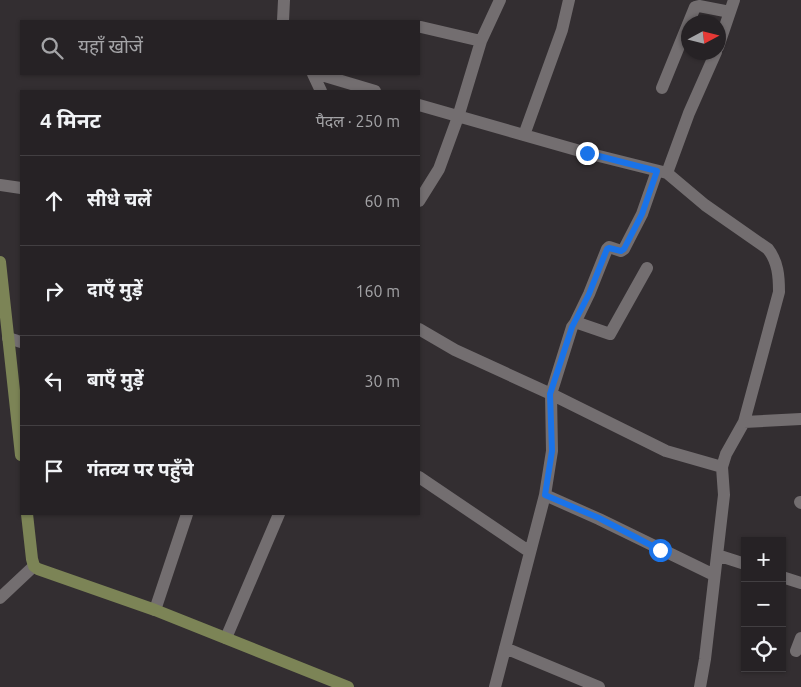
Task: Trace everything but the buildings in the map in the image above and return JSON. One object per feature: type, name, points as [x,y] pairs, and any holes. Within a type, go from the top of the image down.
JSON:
[{"type":"street","points":[[283,20],[284,0]]},
{"type":"street","points":[[420,199],[438,169],[458,117],[481,42],[500,0]]},
{"type":"street","points":[[524,135],[562,30],[569,0]]},
{"type":"street","points":[[662,88],[695,7],[732,6],[726,24]]},
{"type":"street","points":[[421,27],[481,42]]},
{"type":"street","points":[[496,687],[545,495],[552,451],[550,394],[572,327],[589,294],[607,249],[621,251],[624,249],[662,172],[712,60]]},
{"type":"street","points":[[313,75],[321,90]]},
{"type":"street","points":[[321,75],[372,90]]},
{"type":"street","points":[[420,105],[587,153],[662,172],[768,249],[774,257],[778,270],[779,292],[744,422],[726,454],[722,466],[724,495],[700,687]]},
{"type":"street","points":[[0,185],[20,188]]},
{"type":"street","points":[[0,262],[8,338],[17,378],[20,436]]},
{"type":"street","points":[[575,323],[610,334],[648,268]]},
{"type":"street","points":[[420,330],[455,350],[666,451],[722,466]]},
{"type":"street","points":[[8,338],[20,342]]},
{"type":"street","points":[[744,422],[801,419]]},
{"type":"street","points":[[420,478],[530,552]]},
{"type":"street","points":[[545,495],[599,518],[714,575]]},
{"type":"street","points":[[27,515],[34,566],[38,569],[155,610],[348,687]]},
{"type":"street","points":[[155,610],[187,515]]},
{"type":"street","points":[[226,638],[279,515]]},
{"type":"street","points":[[717,555],[741,563]]},
{"type":"street","points":[[0,598],[34,566]]},
{"type":"street","points":[[786,578],[801,583]]},
{"type":"street","points":[[796,651],[801,638]]},
{"type":"street","points":[[505,648],[599,687]]},
{"type":"route","points":[[587,153],[657,171],[642,214],[624,249],[621,251],[607,249],[589,294],[572,327],[550,394],[552,451],[545,495],[599,518],[660,550]]}]
